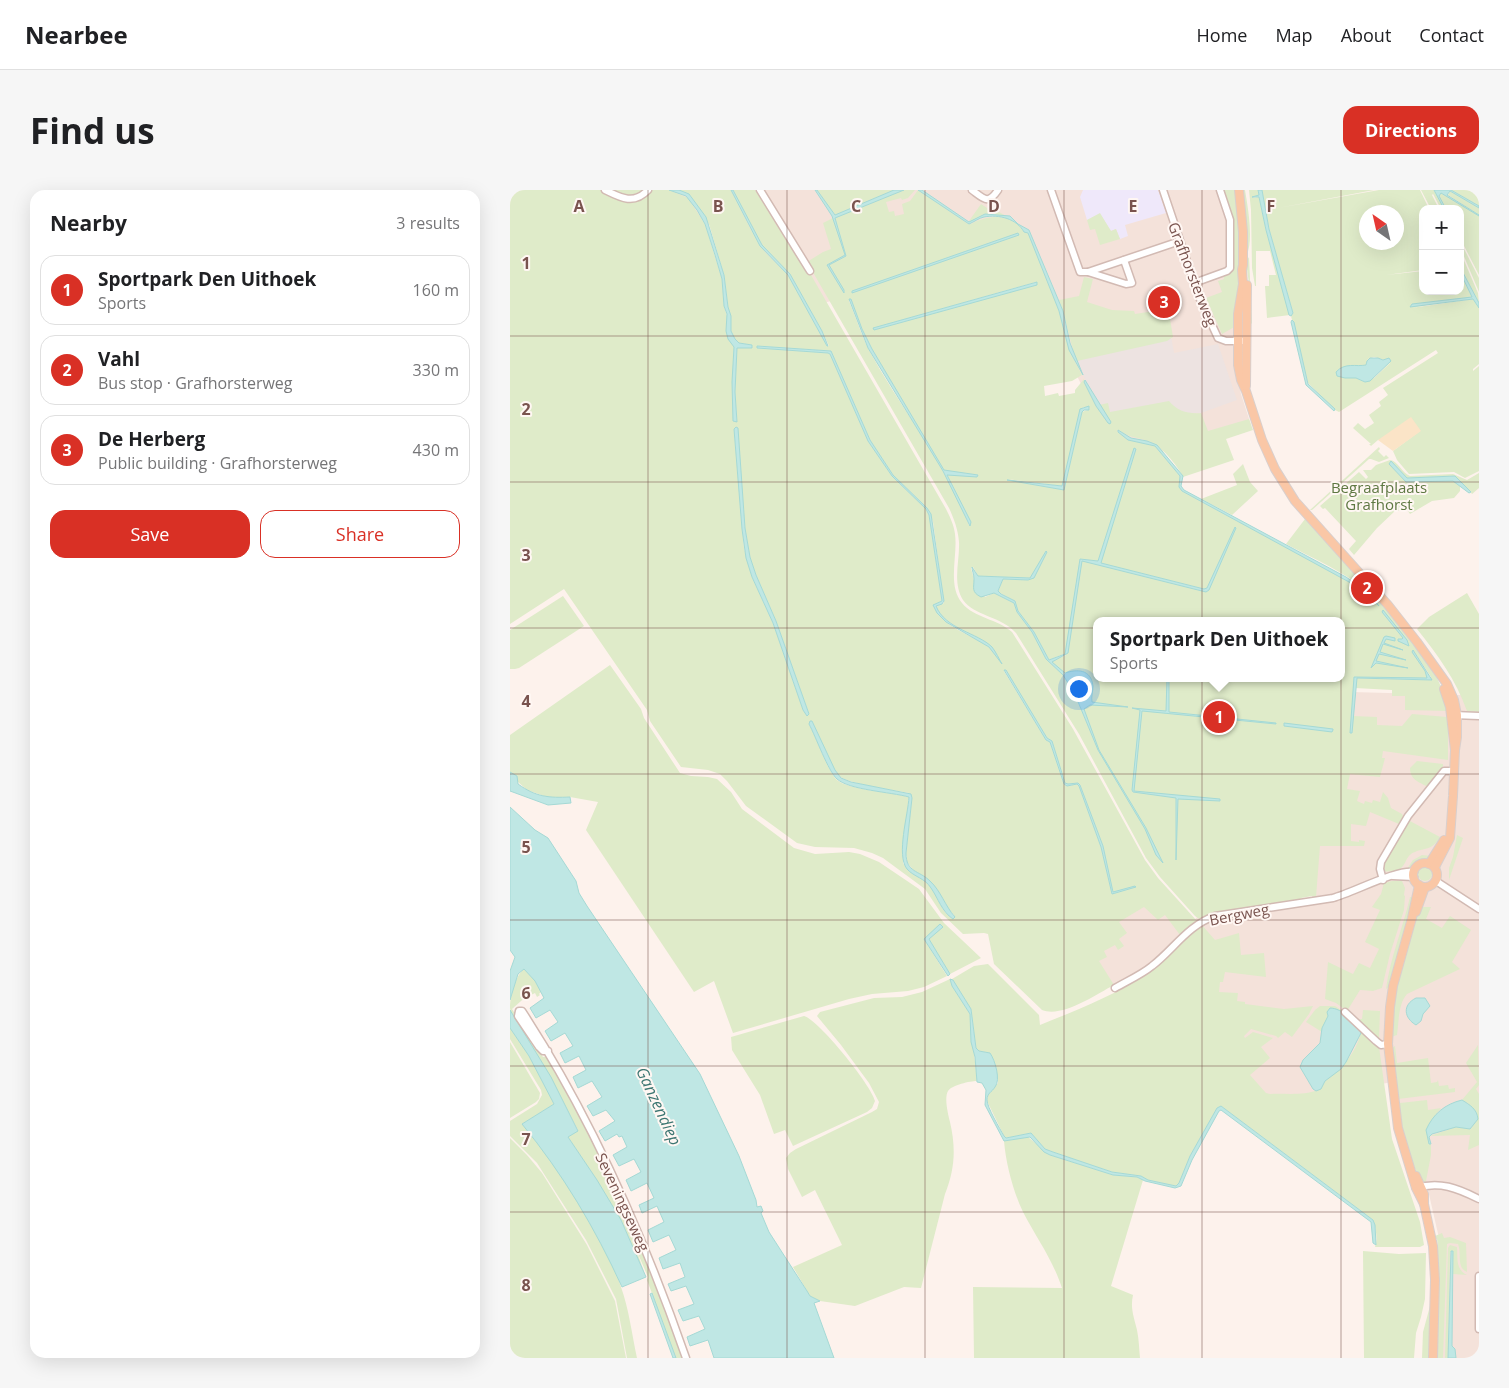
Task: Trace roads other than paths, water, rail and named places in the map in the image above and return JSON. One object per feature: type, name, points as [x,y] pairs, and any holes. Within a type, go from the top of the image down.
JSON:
[{"type":"main road","name":"Grafhorsterweg","points":[[1239,190],[1243,232],[1243,284],[1238,314],[1242,341],[1238,365],[1240,377],[1262,440],[1275,469],[1295,501],[1388,606],[1426,655],[1442,680],[1454,715],[1455,750],[1450,828],[1432,865]]},
{"type":"main road","points":[[1419,865],[1432,865],[1437,872],[1436,881],[1430,886],[1422,886],[1414,874],[1419,865]]},
{"type":"main road","points":[[1422,886],[1393,986],[1388,1044],[1398,1128],[1418,1187],[1424,1194],[1424,1204],[1430,1224],[1434,1255],[1433,1358]]},
{"type":"street","points":[[605,190],[628,200],[639,198],[648,190]]},
{"type":"street","points":[[760,190],[810,271]]},
{"type":"street","points":[[972,190],[984,199],[993,198],[998,190]]},
{"type":"street","points":[[1052,190],[1080,272],[1088,272],[1126,284],[1132,283],[1124,260]]},
{"type":"street","name":"Grafhorsterweg","points":[[1163,190],[1194,283],[1218,338],[1221,340],[1242,341]]},
{"type":"street","points":[[1194,283],[1227,271],[1230,268],[1230,220],[1220,190]]},
{"type":"street","points":[[1088,272],[1180,242]]},
{"type":"street","points":[[1454,715],[1479,716]]},
{"type":"street","points":[[1383,880],[1380,869],[1381,862],[1408,816],[1444,771],[1454,771]]},
{"type":"street","name":"Bergweg","points":[[1115,988],[1149,969],[1188,931],[1206,919],[1333,898],[1405,871],[1414,874]]},
{"type":"street","points":[[1436,881],[1479,909]]},
{"type":"street","name":"Seveningseweg","points":[[548,1051],[543,1051],[539,1047],[518,1016],[519,1011],[522,1011],[548,1051],[622,1195],[645,1247],[686,1358]]},
{"type":"street","points":[[1345,1012],[1378,1043],[1381,1045],[1388,1044]]},
{"type":"street","points":[[1418,1187],[1429,1184],[1442,1186],[1457,1189],[1479,1199]]},
{"type":"street","points":[[1478,1276],[1479,1329]]},
{"type":"water","points":[[669,190],[679,190],[689,194],[706,217],[724,275],[731,316],[731,331],[739,343],[752,345],[752,348],[737,348],[735,392],[737,422],[733,421],[732,382],[734,347],[728,339],[726,331],[727,314],[724,306],[722,279],[715,255],[705,224],[697,210],[686,196]]},
{"type":"water","points":[[731,190],[733,190],[762,245],[790,274],[822,331],[828,346],[788,275],[760,246]]},
{"type":"water","points":[[815,190],[817,190],[835,215],[894,190],[904,190],[835,218],[846,256],[829,265],[844,293],[827,265],[845,255],[832,216]]},
{"type":"water","points":[[918,190],[922,190],[969,222],[985,214],[1010,216],[1018,224],[1029,230],[1063,311],[1070,343],[1083,375],[1069,350],[1059,311],[1028,233],[1024,232],[1017,224],[1007,218],[996,216],[980,218],[969,224]]},
{"type":"water","points":[[1258,190],[1262,190],[1269,229],[1293,313],[1291,316],[1289,315],[1266,230],[1259,197],[1252,197],[1259,195]]},
{"type":"water","points":[[1434,190],[1451,190],[1479,206],[1479,208],[1450,191],[1447,195],[1463,205],[1441,193],[1439,196],[1444,205],[1442,205]]},
{"type":"water","points":[[1464,206],[1479,215],[1464,207]]},
{"type":"water","points":[[1018,233],[1019,235],[852,293],[852,291]]},
{"type":"water","points":[[1464,275],[1479,303],[1479,308],[1473,299],[1410,307],[1412,304],[1472,297],[1464,280]]},
{"type":"water","points":[[1037,282],[1037,285],[874,330],[873,328]]},
{"type":"water","points":[[849,299],[851,299],[872,349],[944,470],[978,475],[977,477],[947,475],[971,522],[970,526],[943,471],[868,348]]},
{"type":"water","points":[[1292,320],[1308,384],[1335,409],[1334,411],[1306,385]]},
{"type":"water","points":[[757,346],[831,351],[870,440],[893,475],[931,514],[944,601],[936,606],[940,614],[954,625],[986,642],[992,647],[1002,664],[989,647],[946,622],[937,613],[933,605],[942,601],[929,515],[926,509],[892,476],[868,441],[830,354],[757,348]]},
{"type":"water","points":[[1370,358],[1383,360],[1389,358],[1391,361],[1370,381],[1365,382],[1356,378],[1337,376],[1336,372],[1339,369],[1347,366],[1366,365]]},
{"type":"water","points":[[1085,380],[1111,422],[1110,424],[1096,406],[1084,382]]},
{"type":"water","points":[[1089,406],[1089,410],[1082,412],[1064,490],[1007,480],[1062,486],[1080,409]]},
{"type":"water","points":[[738,428],[745,528],[750,557],[776,621],[809,714],[807,716],[803,710],[773,623],[752,577],[746,558],[734,429]]},
{"type":"water","points":[[1118,430],[1131,438],[1157,445],[1183,476],[1181,486],[1184,490],[1346,577],[1368,592],[1379,606],[1360,588],[1182,491],[1179,487],[1180,476],[1155,446],[1128,440]]},
{"type":"water","points":[[1134,448],[1136,449],[1101,563],[1204,589],[1207,588],[1236,528],[1209,590],[1206,592],[1082,561],[1068,653],[1052,662],[1065,673],[1079,671],[1089,676],[1093,686],[1092,702],[1128,707],[1090,705],[1084,709],[1099,750],[1146,828],[1163,863],[1156,855],[1145,829],[1098,750],[1074,692],[1063,675],[1046,659],[1032,632],[1017,612],[1014,603],[994,593],[981,597],[976,593],[972,567],[978,576],[1030,578],[1046,551],[1034,578],[1028,580],[1003,579],[998,591],[1015,601],[1018,611],[1034,632],[1049,660],[1065,654],[1080,559],[1098,561]]},
{"type":"water","points":[[1391,461],[1407,478],[1455,476],[1471,492],[1469,493],[1453,481],[1406,482],[1389,464]]},
{"type":"water","points":[[1383,610],[1407,640],[1409,646],[1398,641],[1398,639],[1403,638],[1382,612]]},
{"type":"water","points":[[1386,636],[1395,638],[1395,641],[1386,639],[1384,643],[1403,650],[1383,644],[1380,652],[1406,660],[1379,654],[1376,661],[1408,668],[1376,663],[1371,668]]},
{"type":"water","points":[[1413,650],[1432,680],[1357,678],[1352,733],[1350,733],[1354,677],[1427,678],[1425,671],[1412,652]]},
{"type":"water","points":[[1004,670],[1006,670],[1047,738],[1052,741],[1065,783],[1078,783],[1080,785],[1103,846],[1113,892],[1136,887],[1112,894],[1101,847],[1079,786],[1077,784],[1067,786],[1064,784],[1050,742],[1046,740]]},
{"type":"water","points":[[1167,682],[1169,682],[1169,712],[1276,723],[1142,711],[1134,791],[1220,799],[1220,801],[1178,799],[1176,860],[1176,798],[1133,792],[1132,790],[1140,710],[1132,708],[1166,711]]},
{"type":"water","points":[[812,721],[835,770],[841,778],[851,782],[911,794],[906,853],[908,864],[934,885],[955,917],[953,919],[943,909],[929,885],[910,872],[904,863],[903,834],[909,797],[851,786],[837,779],[826,762],[809,724]]},
{"type":"water","points":[[1284,723],[1333,730],[1332,732],[1284,726]]},
{"type":"water","points":[[510,772],[517,776],[518,784],[531,792],[549,797],[570,797],[571,803],[548,805],[510,791]]},
{"type":"water","name":"Ganzendiep","points":[[510,807],[535,830],[548,838],[576,881],[579,893],[587,906],[700,1074],[739,1156],[757,1207],[761,1206],[763,1211],[761,1213],[769,1232],[810,1296],[820,1301],[814,1303],[834,1358],[714,1358],[708,1340],[690,1346],[687,1337],[705,1329],[699,1316],[683,1321],[678,1310],[694,1304],[686,1286],[671,1291],[668,1284],[685,1277],[680,1263],[663,1269],[659,1258],[676,1250],[669,1235],[653,1242],[648,1230],[664,1222],[657,1206],[642,1213],[639,1205],[654,1198],[647,1183],[631,1191],[626,1180],[641,1172],[634,1159],[619,1166],[613,1155],[627,1147],[622,1136],[619,1137],[617,1134],[605,1141],[599,1131],[615,1121],[606,1110],[593,1116],[587,1106],[602,1097],[592,1081],[578,1088],[573,1077],[586,1070],[579,1056],[565,1063],[560,1053],[573,1046],[565,1033],[551,1041],[545,1031],[558,1022],[550,1010],[536,1018],[530,1008],[544,998],[535,981],[524,969],[518,974],[510,1000],[510,971],[515,957],[510,950]]},
{"type":"water","points":[[940,924],[943,927],[929,939],[950,974],[948,976],[924,939]]},
{"type":"water","points":[[950,979],[953,980],[971,1009],[976,1048],[979,1051],[990,1053],[994,1060],[997,1070],[997,1084],[987,1100],[994,1118],[1006,1138],[1031,1133],[1045,1149],[1053,1152],[1112,1172],[1141,1176],[1148,1180],[1176,1186],[1190,1156],[1217,1108],[1221,1106],[1373,1220],[1376,1245],[1373,1243],[1371,1222],[1221,1110],[1192,1160],[1181,1186],[1175,1188],[1145,1181],[1137,1177],[1113,1175],[1050,1155],[1044,1152],[1030,1137],[1004,1141],[985,1105],[986,1090],[982,1083],[977,1082],[975,1057],[971,1042],[970,1014],[952,986]]},
{"type":"water","points":[[1416,998],[1425,998],[1430,1006],[1423,1014],[1421,1021],[1416,1025],[1409,1019],[1406,1011],[1408,1004]]},
{"type":"water","points":[[1330,1008],[1339,1010],[1348,1016],[1361,1033],[1341,1069],[1325,1081],[1321,1089],[1316,1091],[1300,1067],[1303,1060],[1320,1043],[1322,1028]]},
{"type":"water","points":[[510,1010],[551,1077],[578,1131],[568,1137],[621,1220],[646,1277],[622,1287],[601,1244],[565,1182],[522,1124],[554,1104],[529,1056],[510,1028]]},
{"type":"water","points":[[1462,1100],[1475,1110],[1478,1119],[1470,1129],[1456,1127],[1432,1134],[1429,1137],[1431,1144],[1429,1144],[1426,1130],[1432,1119],[1445,1107]]},
{"type":"water","points":[[1451,1251],[1453,1251],[1452,1346],[1455,1349],[1456,1358],[1448,1358]]},
{"type":"water","points":[[652,1293],[676,1358],[673,1358],[650,1294]]},
{"type":"place","name":"De Herberg","points":[[1164,302]]},
{"type":"place","name":"Vahl","points":[[1367,588]]},
{"type":"place","name":"Sportpark Den Uithoek","points":[[1219,717]]},
{"type":"park label","name":"Begraafplaats Grafhorst","points":[[1379,496]]}]
